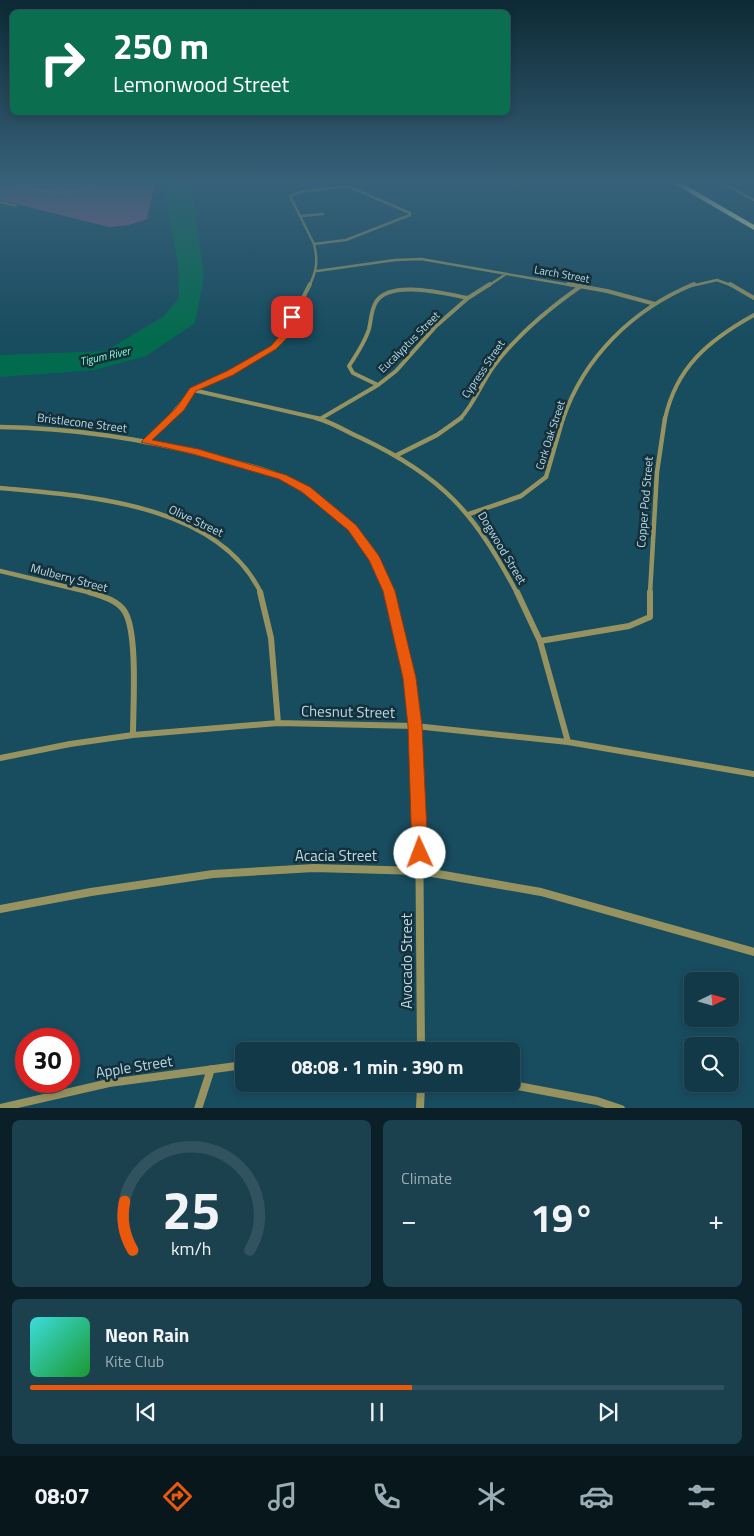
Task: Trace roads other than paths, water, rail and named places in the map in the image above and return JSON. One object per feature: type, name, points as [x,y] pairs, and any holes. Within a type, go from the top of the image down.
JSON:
[{"type":"street","points":[[145,442],[180,408],[193,390],[230,373],[274,347],[282,339],[317,271],[317,254],[309,234]]},
{"type":"street","points":[[314,244],[352,238],[363,234]]},
{"type":"street","name":"Larch Street","points":[[317,271],[411,258],[624,294],[656,304]]},
{"type":"street","name":"Eucalyptus Street","points":[[320,419],[378,385],[396,371],[436,326],[468,298],[506,274]]},
{"type":"street","name":"Cork Oak Street","points":[[469,514],[529,493],[539,486],[546,477],[568,406],[581,378],[612,338],[656,304],[696,283],[711,280],[728,284],[754,298]]},
{"type":"street","name":"Cypress Street","points":[[396,455],[448,428],[461,418],[484,380],[517,336],[543,312],[581,286]]},
{"type":"street","points":[[378,385],[353,373],[349,366],[366,337],[374,305],[381,296],[389,292],[413,290],[468,298]]},
{"type":"street","name":"Copper Pod Street","points":[[540,640],[629,626],[650,617],[652,608],[649,578],[656,484],[662,430],[670,398],[678,380],[697,354],[724,330],[754,315]]},
{"type":"street","name":"Dogwood Street","points":[[193,390],[320,419],[396,455],[434,480],[469,514],[497,555],[540,640],[568,742]]},
{"type":"street","name":"Bristlecone Street","points":[[0,427],[76,432],[194,451],[282,477],[306,489],[352,528],[375,559],[389,591],[409,678],[415,726],[421,871]]},
{"type":"street","name":"Olive Street","points":[[0,488],[68,494],[120,504],[167,518],[195,529],[226,546],[244,562],[261,592],[273,645],[278,723]]},
{"type":"street","name":"Mulberry Street","points":[[0,571],[110,598],[125,611],[131,630],[132,734]]},
{"type":"street","name":"Chesnut Street","points":[[0,758],[132,734],[278,723],[415,726],[568,742],[754,774]]},
{"type":"street","name":"Acacia Street","points":[[0,909],[92,892],[214,874],[314,868],[421,871],[541,892],[754,952]]},
{"type":"street","name":"Avocado Street","points":[[421,871],[421,1042]]},
{"type":"street","name":"Apple Street","points":[[0,1108],[109,1083],[235,1067]]},
{"type":"street","points":[[198,1108],[211,1069]]},
{"type":"street","points":[[520,1087],[597,1105],[620,1108]]},
{"type":"street","points":[[420,1108],[421,1092]]},
{"type":"water","name":"Tigum River","points":[[172,234],[198,234],[204,276],[195,323],[146,356],[95,370],[0,377],[0,355],[106,351],[164,316],[179,298],[178,264]]}]
